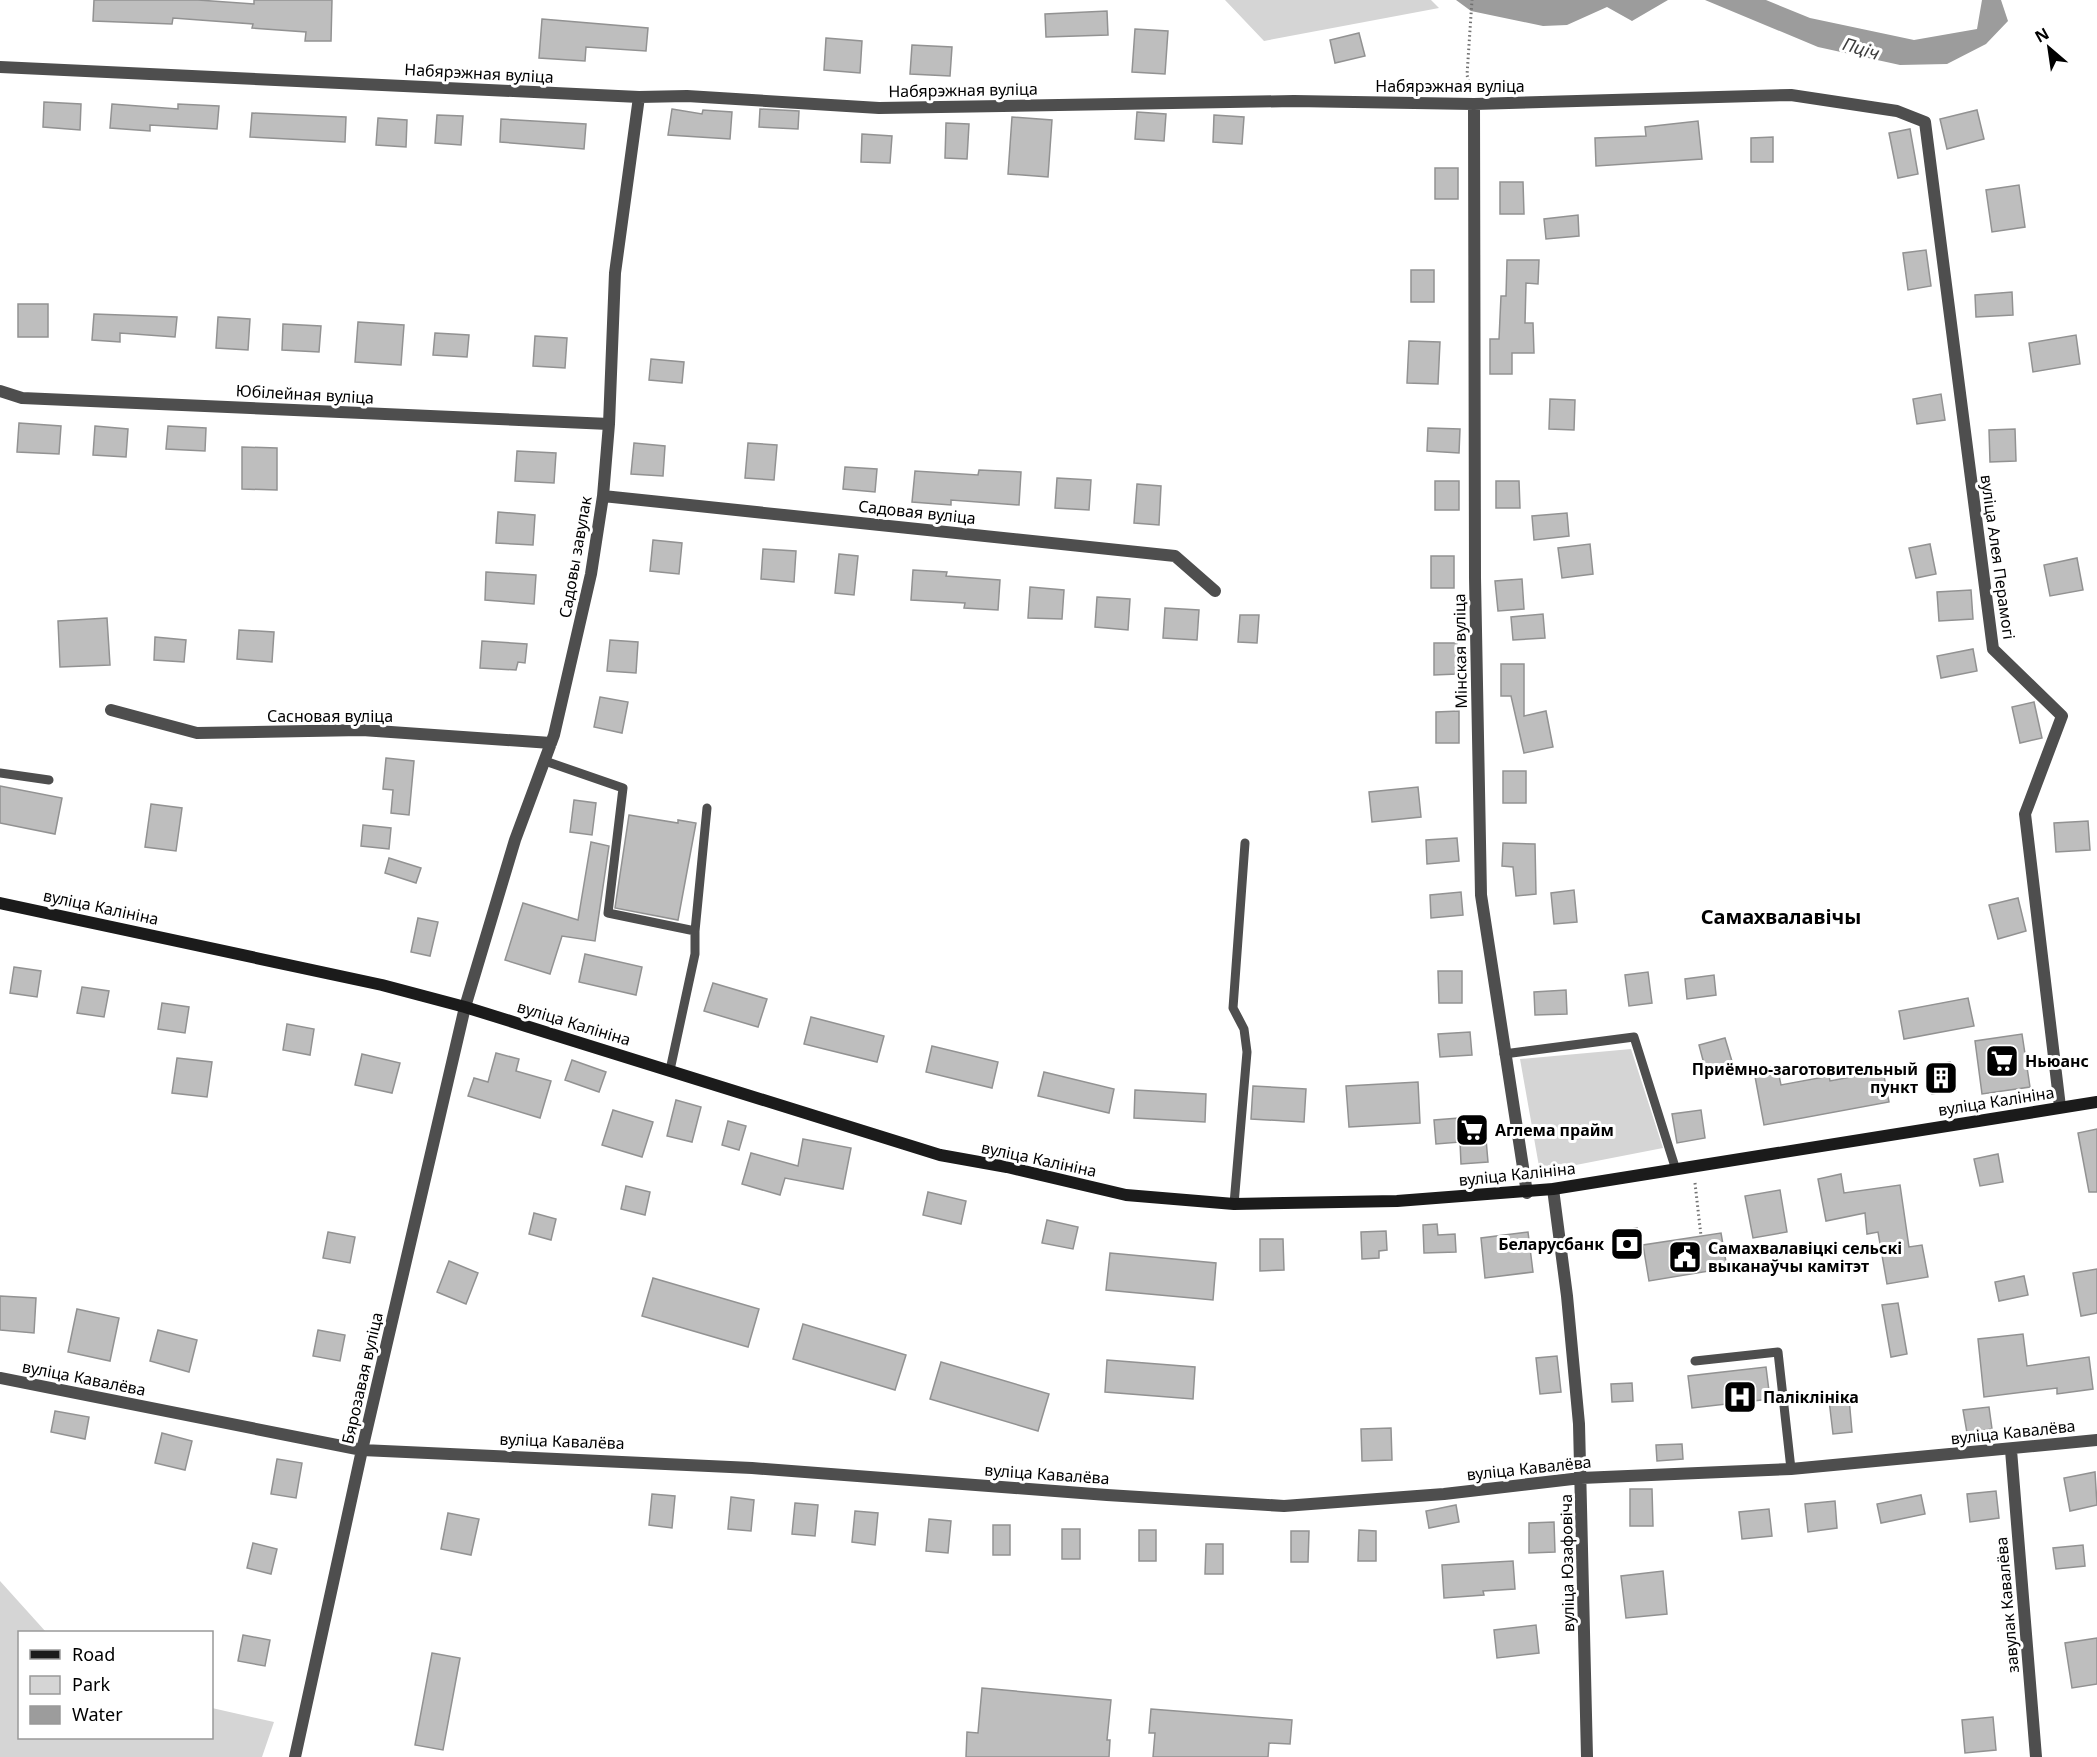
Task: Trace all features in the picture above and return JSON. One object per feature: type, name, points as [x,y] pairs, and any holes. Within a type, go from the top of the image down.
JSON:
[{"type":"street","name":"Набярэжная вуліца","points":[[0,67],[639,97],[687,96],[879,108],[1294,101],[1474,104],[1791,95],[1897,111],[1925,122]]},
{"type":"street","name":"Садовы завулак","points":[[465,1007],[515,840],[551,743],[591,574],[603,496],[609,424],[615,273],[639,97]]},
{"type":"street","name":"Мінская вуліца","points":[[1474,104],[1475,578],[1481,895],[1527,1193]]},
{"type":"street","name":"вуліца Алея Перамогі","points":[[1925,122],[1993,649],[2062,716],[2025,814],[2060,1107]]},
{"type":"street","name":"Юбілейная вуліца","points":[[0,391],[21,398],[609,424]]},
{"type":"street","name":"Садовая вуліца","points":[[603,496],[1175,556],[1215,591]]},
{"type":"street","name":"Сасновая вуліца","points":[[111,710],[197,733],[362,730],[551,743]]},
{"type":"street","name":"вуліца Калініна","points":[[0,903],[382,985],[465,1007],[940,1155],[1007,1167],[1126,1195],[1234,1204],[1397,1201],[1527,1193],[2097,1102]]},
{"type":"street","name":"Бярозавая вуліца","points":[[295,1757],[362,1450],[465,1007]]},
{"type":"street","name":"вуліца Юзафовіча","points":[[1553,1189],[1569,1308],[1579,1424],[1587,1757]]},
{"type":"street","name":"вуліца Кавалёва","points":[[0,1378],[362,1450],[752,1468],[1107,1496],[1284,1506],[1444,1494],[1581,1478],[1791,1469],[2011,1450],[2097,1440]]},
{"type":"street","name":"завулак Кавалёва","points":[[2011,1450],[2036,1757]]},
{"type":"lane","points":[[545,760],[623,788],[608,913],[695,931]]},
{"type":"lane","points":[[0,773],[49,780]]},
{"type":"lane","points":[[670,1070],[695,954],[695,931],[707,808]]},
{"type":"lane","points":[[1234,1204],[1247,1052],[1244,1029],[1233,1008],[1245,843]]},
{"type":"lane","points":[[1504,1053],[1634,1037],[1676,1170]]},
{"type":"lane","points":[[1695,1361],[1778,1352],[1791,1469]]},
{"type":"path","points":[[1472,0],[1467,75],[1474,104]]},
{"type":"path","points":[[1701,1236],[1693,1183],[1705,1181]]},
{"type":"green space","points":[[1225,0],[1431,0],[1439,8],[1264,41]]},
{"type":"green space","points":[[1631,1049],[1663,1148],[1540,1172],[1520,1059]]},
{"type":"green space","points":[[0,1581],[45,1631],[18,1631],[18,1739],[213,1739],[213,1708],[274,1722],[262,1757],[0,1757]]},
{"type":"water","points":[[1456,0],[1668,0],[1632,21],[1607,7],[1567,25],[1543,26],[1471,11]]},
{"type":"water","name":"Пціч","points":[[1705,0],[1766,0],[1810,18],[1914,40],[1977,29],[1982,0],[2001,0],[2008,21],[1986,44],[1947,64],[1900,65],[1818,47]]},
{"type":"building","points":[[94,0],[198,0],[254,4],[254,0],[332,0],[331,41],[305,41],[306,32],[252,28],[253,24],[173,18],[172,24],[93,21]]},
{"type":"building","points":[[1107,11],[1108,35],[1046,37],[1045,14]]},
{"type":"building","points":[[542,19],[648,28],[646,51],[586,47],[585,61],[539,58]]},
{"type":"building","points":[[1135,29],[1168,31],[1165,74],[1132,72]]},
{"type":"building","points":[[1359,33],[1365,56],[1335,63],[1330,40]]},
{"type":"building","points":[[826,38],[862,41],[860,73],[824,70]]},
{"type":"building","points":[[912,45],[952,47],[950,76],[910,74]]},
{"type":"building","points":[[44,102],[81,104],[80,130],[43,127]]},
{"type":"building","points":[[112,104],[178,109],[178,104],[219,106],[217,129],[150,125],[150,131],[110,128]]},
{"type":"building","points":[[672,109],[702,114],[703,110],[732,112],[730,139],[668,135]]},
{"type":"building","points":[[760,109],[799,111],[798,129],[759,127]]},
{"type":"building","points":[[1977,110],[1984,139],[1947,149],[1940,119]]},
{"type":"building","points":[[1137,112],[1166,114],[1164,141],[1135,139]]},
{"type":"building","points":[[252,113],[346,117],[345,142],[250,137]]},
{"type":"building","points":[[437,115],[463,116],[461,145],[435,143]]},
{"type":"building","points":[[1214,115],[1244,117],[1242,144],[1213,142]]},
{"type":"building","points":[[1012,117],[1052,120],[1048,177],[1008,174]]},
{"type":"building","points":[[378,118],[407,120],[406,147],[376,145]]},
{"type":"building","points":[[501,119],[586,124],[584,149],[500,142]]},
{"type":"building","points":[[1698,121],[1702,159],[1596,166],[1595,138],[1646,136],[1645,127]]},
{"type":"building","points":[[946,123],[969,124],[967,159],[945,158]]},
{"type":"building","points":[[1910,129],[1918,174],[1898,178],[1889,133]]},
{"type":"building","points":[[862,134],[892,136],[890,163],[861,162]]},
{"type":"building","points":[[1773,137],[1773,162],[1751,162],[1751,138]]},
{"type":"building","points":[[1435,168],[1458,168],[1458,199],[1435,199]]},
{"type":"building","points":[[1500,182],[1523,182],[1524,214],[1500,214]]},
{"type":"building","points":[[2019,185],[2025,227],[1992,232],[1986,190]]},
{"type":"building","points":[[1578,215],[1579,236],[1546,239],[1544,219]]},
{"type":"building","points":[[1926,250],[1931,286],[1908,290],[1903,253]]},
{"type":"building","points":[[1507,260],[1539,260],[1538,284],[1526,283],[1525,323],[1533,323],[1534,353],[1512,353],[1512,374],[1490,374],[1490,339],[1499,339],[1501,296],[1506,296]]},
{"type":"building","points":[[1411,270],[1434,270],[1434,302],[1411,302]]},
{"type":"building","points":[[2012,292],[2013,315],[1976,317],[1975,295]]},
{"type":"building","points":[[18,304],[48,304],[48,337],[18,337]]},
{"type":"building","points":[[94,314],[177,317],[175,337],[120,333],[120,342],[92,340]]},
{"type":"building","points":[[218,317],[250,319],[248,350],[216,348]]},
{"type":"building","points":[[358,322],[404,325],[401,365],[355,362]]},
{"type":"building","points":[[283,324],[321,326],[319,352],[282,350]]},
{"type":"building","points":[[435,333],[469,335],[467,357],[433,355]]},
{"type":"building","points":[[2076,335],[2080,364],[2033,372],[2029,343]]},
{"type":"building","points":[[535,336],[567,338],[565,368],[533,366]]},
{"type":"building","points":[[1409,341],[1440,342],[1438,384],[1407,383]]},
{"type":"building","points":[[651,359],[684,362],[682,383],[649,380]]},
{"type":"building","points":[[1941,394],[1945,420],[1917,424],[1913,399]]},
{"type":"building","points":[[1550,399],[1575,400],[1574,430],[1549,429]]},
{"type":"building","points":[[19,423],[61,426],[59,454],[17,452]]},
{"type":"building","points":[[95,426],[128,429],[126,457],[93,455]]},
{"type":"building","points":[[168,426],[206,428],[205,451],[166,449]]},
{"type":"building","points":[[1428,428],[1460,429],[1459,453],[1427,451]]},
{"type":"building","points":[[2015,429],[2016,461],[1990,462],[1989,430]]},
{"type":"building","points":[[634,443],[665,446],[663,476],[631,474]]},
{"type":"building","points":[[748,443],[777,445],[774,480],[745,478]]},
{"type":"building","points":[[242,447],[277,448],[277,490],[242,489]]},
{"type":"building","points":[[517,451],[556,453],[554,483],[515,481]]},
{"type":"building","points":[[845,467],[877,469],[875,492],[843,489]]},
{"type":"building","points":[[979,470],[1021,472],[1019,505],[951,500],[951,505],[912,502],[915,471],[978,475]]},
{"type":"building","points":[[1057,478],[1091,480],[1089,510],[1055,508]]},
{"type":"building","points":[[1435,481],[1459,481],[1459,510],[1435,510]]},
{"type":"building","points":[[1496,481],[1519,481],[1520,508],[1496,508]]},
{"type":"building","points":[[1137,484],[1161,486],[1159,525],[1134,523]]},
{"type":"building","points":[[498,512],[535,515],[533,545],[496,543]]},
{"type":"building","points":[[1567,513],[1569,536],[1534,540],[1532,516]]},
{"type":"building","points":[[653,540],[682,543],[679,574],[650,571]]},
{"type":"building","points":[[1590,544],[1593,574],[1562,578],[1558,548]]},
{"type":"building","points":[[1930,544],[1936,574],[1916,578],[1909,548]]},
{"type":"building","points":[[763,549],[796,551],[794,582],[761,579]]},
{"type":"building","points":[[839,554],[858,556],[854,595],[835,593]]},
{"type":"building","points":[[1431,556],[1454,556],[1454,588],[1431,588]]},
{"type":"building","points":[[2077,558],[2083,590],[2050,596],[2044,565]]},
{"type":"building","points":[[913,570],[947,572],[946,576],[1000,580],[998,610],[964,608],[965,603],[911,600]]},
{"type":"building","points":[[486,572],[536,575],[534,604],[485,600]]},
{"type":"building","points":[[1522,579],[1524,609],[1498,611],[1495,581]]},
{"type":"building","points":[[1030,587],[1064,590],[1062,619],[1028,618]]},
{"type":"building","points":[[1971,590],[1973,619],[1939,621],[1937,592]]},
{"type":"building","points":[[1097,597],[1130,599],[1128,630],[1095,627]]},
{"type":"building","points":[[1165,608],[1199,610],[1197,640],[1163,638]]},
{"type":"building","points":[[1543,614],[1545,638],[1513,640],[1511,617]]},
{"type":"building","points":[[1240,615],[1259,615],[1257,643],[1238,642]]},
{"type":"building","points":[[107,618],[110,665],[60,667],[58,621]]},
{"type":"building","points":[[239,630],[274,632],[272,662],[237,659]]},
{"type":"building","points":[[155,637],[186,640],[184,662],[154,660]]},
{"type":"building","points":[[610,640],[638,642],[636,673],[607,671]]},
{"type":"building","points":[[482,641],[527,644],[525,663],[518,662],[516,670],[480,668]]},
{"type":"building","points":[[1434,643],[1457,643],[1457,674],[1434,675]]},
{"type":"building","points":[[1973,649],[1977,671],[1941,678],[1937,656]]},
{"type":"building","points":[[1501,664],[1524,664],[1524,716],[1546,711],[1553,747],[1524,753],[1511,696],[1501,696]]},
{"type":"building","points":[[600,697],[628,702],[622,733],[594,727]]},
{"type":"building","points":[[2034,702],[2042,738],[2020,743],[2012,707]]},
{"type":"building","points":[[1459,711],[1459,743],[1436,743],[1436,712]]},
{"type":"building","points":[[386,758],[414,761],[409,815],[391,813],[393,790],[383,789]]},
{"type":"building","points":[[1503,771],[1526,771],[1526,803],[1503,803]]},
{"type":"building","points":[[0,786],[62,798],[55,834],[0,823]]},
{"type":"building","points":[[1418,787],[1421,817],[1372,822],[1369,792]]},
{"type":"building","points":[[574,800],[596,803],[592,835],[570,832]]},
{"type":"building","points":[[151,804],[182,808],[176,851],[145,847]]},
{"type":"building","points":[[629,815],[678,823],[678,820],[696,823],[678,920],[615,908]]},
{"type":"building","points":[[2088,821],[2090,850],[2056,852],[2054,823]]},
{"type":"building","points":[[363,825],[391,828],[389,849],[361,846]]},
{"type":"building","points":[[1457,838],[1459,861],[1427,864],[1426,840]]},
{"type":"building","points":[[591,842],[609,846],[595,941],[562,936],[550,974],[505,960],[523,903],[578,920]]},
{"type":"building","points":[[1503,843],[1535,844],[1536,894],[1516,896],[1513,867],[1502,866]]},
{"type":"building","points":[[389,858],[421,868],[416,883],[385,873]]},
{"type":"building","points":[[1574,890],[1577,922],[1554,924],[1551,893]]},
{"type":"building","points":[[1461,892],[1463,915],[1431,918],[1430,895]]},
{"type":"building","points":[[2018,898],[2026,931],[1998,939],[1989,905]]},
{"type":"building","points":[[418,918],[438,922],[430,956],[411,952]]},
{"type":"building","points":[[585,954],[642,967],[636,995],[579,982]]},
{"type":"building","points":[[14,967],[41,971],[37,997],[10,993]]},
{"type":"building","points":[[1438,971],[1462,971],[1462,1003],[1439,1003]]},
{"type":"building","points":[[1648,972],[1652,1003],[1629,1006],[1625,975]]},
{"type":"building","points":[[1714,975],[1716,995],[1687,999],[1685,979]]},
{"type":"building","points":[[713,983],[767,999],[758,1027],[704,1011]]},
{"type":"building","points":[[82,987],[109,991],[104,1017],[77,1013]]},
{"type":"building","points":[[1566,990],[1567,1014],[1535,1015],[1534,992]]},
{"type":"building","points":[[1968,998],[1974,1026],[1904,1039],[1899,1011]]},
{"type":"building","points":[[162,1003],[189,1007],[185,1033],[158,1029]]},
{"type":"building","points":[[811,1017],[884,1036],[877,1062],[804,1044]]},
{"type":"building","points":[[287,1024],[314,1029],[310,1055],[283,1050]]},
{"type":"building","points":[[1470,1032],[1472,1055],[1440,1057],[1438,1034]]},
{"type":"building","name":"Ньюанс","points":[[2022,1034],[2030,1087],[1982,1094],[1975,1041]]},
{"type":"building","points":[[1725,1038],[1734,1068],[1707,1075],[1699,1045]]},
{"type":"building","points":[[932,1046],[998,1062],[992,1088],[926,1072]]},
{"type":"building","points":[[496,1053],[519,1059],[516,1071],[551,1081],[540,1118],[468,1096],[474,1078],[488,1082]]},
{"type":"building","points":[[362,1054],[400,1063],[392,1093],[355,1085]]},
{"type":"building","points":[[177,1058],[212,1062],[207,1097],[172,1093]]},
{"type":"building","points":[[572,1060],[606,1072],[599,1092],[565,1080]]},
{"type":"building","name":"Приёмно-заготовительный пункт","points":[[1950,1062],[1956,1090],[1932,1094],[1927,1067]]},
{"type":"building","points":[[1777,1066],[1781,1085],[1829,1076],[1830,1081],[1883,1071],[1889,1102],[1764,1125],[1754,1071]]},
{"type":"building","points":[[1044,1072],[1114,1089],[1109,1113],[1038,1096]]},
{"type":"building","points":[[1418,1082],[1420,1123],[1349,1127],[1346,1086]]},
{"type":"building","points":[[1253,1086],[1306,1089],[1304,1122],[1251,1119]]},
{"type":"building","points":[[1135,1090],[1206,1094],[1205,1122],[1134,1118]]},
{"type":"building","points":[[676,1100],[701,1107],[692,1142],[667,1136]]},
{"type":"building","points":[[613,1110],[653,1122],[642,1157],[602,1145]]},
{"type":"building","points":[[1701,1110],[1705,1138],[1677,1143],[1672,1114]]},
{"type":"building","points":[[1484,1116],[1488,1162],[1461,1164],[1460,1142],[1436,1144],[1434,1120]]},
{"type":"building","points":[[728,1121],[746,1126],[739,1150],[722,1145]]},
{"type":"building","points":[[2097,1129],[2097,1192],[2089,1192],[2078,1133]]},
{"type":"building","points":[[803,1139],[851,1148],[843,1189],[785,1178],[780,1195],[742,1184],[751,1153],[798,1166]]},
{"type":"building","points":[[1998,1154],[2003,1182],[1980,1186],[1974,1159]]},
{"type":"building","points":[[1841,1174],[1844,1193],[1900,1185],[1909,1247],[1922,1245],[1928,1277],[1887,1284],[1878,1232],[1867,1234],[1865,1213],[1826,1221],[1818,1179]]},
{"type":"building","points":[[626,1186],[650,1192],[645,1215],[621,1209]]},
{"type":"building","points":[[1780,1190],[1787,1232],[1753,1238],[1745,1196]]},
{"type":"building","points":[[928,1192],[966,1201],[961,1224],[923,1215]]},
{"type":"building","points":[[534,1213],[556,1219],[551,1240],[529,1234]]},
{"type":"building","points":[[1047,1220],[1078,1227],[1073,1249],[1042,1243]]},
{"type":"building","points":[[1437,1224],[1438,1235],[1455,1234],[1456,1252],[1424,1253],[1423,1225]]},
{"type":"building","name":"Беларусбанк","points":[[1637,1228],[1642,1254],[1617,1258],[1612,1233]]},
{"type":"building","points":[[1386,1231],[1387,1250],[1379,1251],[1379,1258],[1362,1259],[1361,1232]]},
{"type":"building","points":[[328,1232],[355,1237],[350,1263],[323,1258]]},
{"type":"building","points":[[1528,1232],[1533,1272],[1485,1278],[1481,1238]]},
{"type":"building","name":"Самахвалавіцкі сельскі выканаўчы камітэт","points":[[1721,1233],[1727,1268],[1649,1281],[1643,1245]]},
{"type":"building","points":[[1260,1239],[1283,1239],[1284,1270],[1260,1271]]},
{"type":"building","points":[[1110,1253],[1216,1263],[1213,1300],[1106,1290]]},
{"type":"building","points":[[449,1261],[478,1273],[466,1304],[437,1292]]},
{"type":"building","points":[[2097,1269],[2097,1313],[2081,1316],[2073,1273]]},
{"type":"building","points":[[2024,1276],[2028,1295],[1999,1301],[1995,1282]]},
{"type":"building","points":[[653,1278],[759,1309],[748,1347],[642,1316]]},
{"type":"building","points":[[0,1296],[36,1298],[34,1333],[0,1330]]},
{"type":"building","points":[[1898,1303],[1907,1354],[1891,1357],[1882,1305]]},
{"type":"building","points":[[77,1309],[119,1318],[110,1361],[68,1352]]},
{"type":"building","points":[[803,1324],[906,1355],[895,1390],[793,1359]]},
{"type":"building","points":[[158,1330],[197,1340],[189,1372],[150,1361]]},
{"type":"building","points":[[318,1330],[345,1335],[340,1361],[313,1356]]},
{"type":"building","points":[[2023,1334],[2027,1366],[2089,1357],[2093,1389],[2057,1394],[2057,1388],[1984,1397],[1978,1339]]},
{"type":"building","points":[[1557,1356],[1561,1392],[1540,1394],[1536,1358]]},
{"type":"building","points":[[1107,1360],[1195,1367],[1193,1399],[1105,1392]]},
{"type":"building","points":[[941,1362],[1049,1394],[1038,1431],[930,1399]]},
{"type":"building","points":[[1766,1367],[1770,1399],[1692,1408],[1688,1376]]},
{"type":"building","points":[[1632,1383],[1633,1401],[1612,1402],[1611,1384]]},
{"type":"building","points":[[1849,1398],[1852,1432],[1833,1434],[1829,1400]]},
{"type":"building","points":[[1989,1407],[1992,1429],[1967,1433],[1963,1410]]},
{"type":"building","points":[[55,1411],[89,1417],[85,1439],[51,1432]]},
{"type":"building","points":[[1391,1428],[1392,1460],[1362,1461],[1361,1429]]},
{"type":"building","points":[[162,1433],[192,1441],[185,1470],[155,1463]]},
{"type":"building","points":[[1682,1444],[1683,1459],[1657,1461],[1656,1445]]},
{"type":"building","points":[[277,1459],[302,1463],[296,1498],[271,1494]]},
{"type":"building","points":[[2095,1472],[2097,1505],[2070,1511],[2064,1478]]},
{"type":"building","points":[[1630,1489],[1652,1489],[1653,1526],[1630,1526]]},
{"type":"building","points":[[1996,1491],[1999,1518],[1970,1522],[1967,1494]]},
{"type":"building","points":[[652,1494],[675,1496],[672,1528],[649,1525]]},
{"type":"building","points":[[1921,1495],[1925,1514],[1881,1523],[1877,1504]]},
{"type":"building","points":[[731,1497],[754,1500],[751,1531],[728,1529]]},
{"type":"building","points":[[1835,1501],[1837,1528],[1808,1532],[1805,1504]]},
{"type":"building","points":[[795,1503],[818,1505],[815,1536],[792,1534]]},
{"type":"building","points":[[1456,1505],[1459,1522],[1429,1528],[1426,1511]]},
{"type":"building","points":[[1769,1509],[1772,1536],[1742,1539],[1739,1512]]},
{"type":"building","points":[[855,1511],[878,1513],[875,1545],[852,1542]]},
{"type":"building","points":[[448,1513],[479,1519],[471,1555],[441,1549]]},
{"type":"building","points":[[929,1519],[951,1521],[948,1553],[926,1551]]},
{"type":"building","points":[[1554,1522],[1555,1552],[1529,1553],[1529,1523]]},
{"type":"building","points":[[993,1525],[1010,1525],[1010,1555],[993,1555]]},
{"type":"building","points":[[1062,1529],[1080,1529],[1080,1559],[1062,1559]]},
{"type":"building","points":[[1139,1530],[1156,1530],[1156,1561],[1139,1561]]},
{"type":"building","points":[[1359,1530],[1376,1531],[1376,1561],[1358,1561]]},
{"type":"building","points":[[1291,1531],[1309,1531],[1308,1562],[1291,1562]]},
{"type":"building","points":[[253,1543],[277,1549],[271,1574],[247,1568]]},
{"type":"building","points":[[1206,1544],[1223,1544],[1223,1574],[1205,1574]]},
{"type":"building","points":[[2083,1545],[2085,1566],[2056,1569],[2053,1548]]},
{"type":"building","points":[[1513,1561],[1515,1589],[1483,1591],[1484,1595],[1444,1598],[1442,1565]]},
{"type":"building","points":[[1663,1571],[1667,1614],[1626,1618],[1621,1576]]},
{"type":"building","points":[[1536,1625],[1539,1653],[1497,1658],[1494,1630]]},
{"type":"building","points":[[243,1635],[270,1640],[265,1666],[238,1661]]},
{"type":"building","points":[[2097,1638],[2097,1684],[2072,1688],[2065,1643]]},
{"type":"building","points":[[432,1653],[460,1658],[443,1750],[415,1745]]},
{"type":"building","points":[[982,1688],[1111,1700],[1107,1740],[1110,1740],[1109,1757],[966,1757],[967,1732],[978,1733]]},
{"type":"building","points":[[1151,1709],[1292,1720],[1290,1744],[1269,1743],[1268,1757],[1153,1757],[1155,1733],[1149,1733]]},
{"type":"building","points":[[1993,1717],[1996,1750],[1965,1753],[1962,1720]]},
{"type":"place","name":"Ньюанс","points":[[2002,1061]]},
{"type":"place","name":"Приёмно-заготовительный пункт","points":[[1941,1078]]},
{"type":"place","name":"Аглема прайм","points":[[1472,1130]]},
{"type":"place","name":"Беларусбанк","points":[[1627,1244]]},
{"type":"place","name":"Самахвалавіцкі сельскі выканаўчы камітэт","points":[[1685,1257]]},
{"type":"place","name":"Паліклініка","points":[[1740,1397]]},
{"type":"district","name":"Самахвалавічы","points":[[1781,917]]}]
